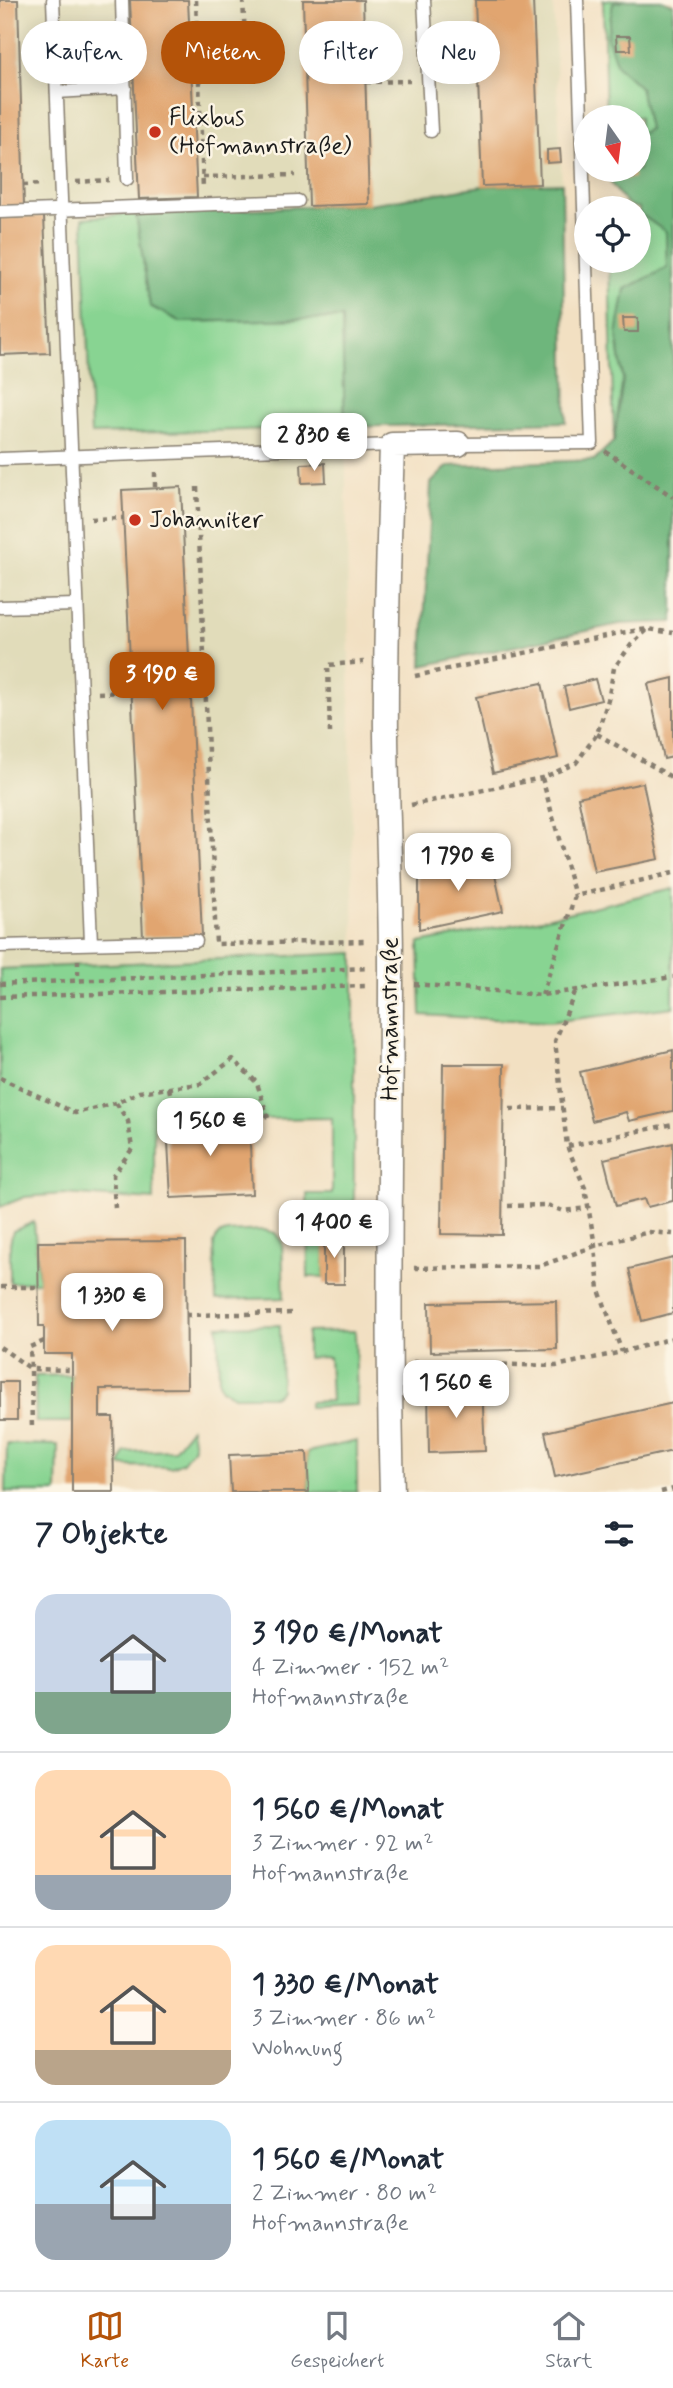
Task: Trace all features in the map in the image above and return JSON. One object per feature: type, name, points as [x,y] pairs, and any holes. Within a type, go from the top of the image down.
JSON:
[{"type":"street","points":[[392,445],[458,444]]},
{"type":"street","name":"Hofmannstraße","points":[[392,445],[386,660],[391,976],[391,1268],[388,1361],[392,1492]]},
{"type":"lane","points":[[53,0],[91,943]]},
{"type":"lane","points":[[122,0],[127,179]]},
{"type":"lane","points":[[424,0],[425,21]]},
{"type":"lane","points":[[458,444],[592,443],[577,0]]},
{"type":"lane","points":[[429,84],[431,131]]},
{"type":"lane","points":[[57,92],[125,88]]},
{"type":"lane","points":[[0,212],[298,201]]},
{"type":"lane","points":[[0,459],[392,445]]},
{"type":"lane","points":[[0,607],[76,605]]},
{"type":"lane","points":[[0,946],[196,941]]},
{"type":"path","points":[[195,0],[204,204]]},
{"type":"path","points":[[243,0],[244,21]]},
{"type":"path","points":[[203,177],[295,175]]},
{"type":"path","points":[[60,183],[127,179]]},
{"type":"path","points":[[294,420],[302,419]]},
{"type":"path","points":[[592,443],[673,497]]},
{"type":"path","points":[[197,487],[216,944],[390,941]]},
{"type":"path","points":[[72,520],[123,518]]},
{"type":"path","points":[[415,676],[648,629],[673,633]]},
{"type":"path","points":[[388,810],[542,778],[576,763],[597,734],[608,700],[614,668],[631,645],[648,629]]},
{"type":"path","points":[[330,733],[328,665],[386,660]]},
{"type":"path","points":[[189,671],[204,670]]},
{"type":"path","points":[[80,694],[131,692]]},
{"type":"path","points":[[597,734],[672,776]]},
{"type":"path","points":[[542,778],[575,896],[542,995]]},
{"type":"path","points":[[575,896],[673,873]]},
{"type":"path","points":[[0,996],[391,976]]},
{"type":"path","points":[[0,984],[391,976],[420,983],[542,995],[673,977]]},
{"type":"path","points":[[575,991],[555,1041],[567,1146],[585,1188],[599,1290],[622,1352]]},
{"type":"path","points":[[0,1078],[75,1112],[116,1103],[139,1092],[200,1084],[233,1059],[257,1083],[268,1118]]},
{"type":"path","points":[[169,1088],[177,1123]]},
{"type":"path","points":[[116,1103],[128,1121],[132,1149],[113,1175],[116,1208]]},
{"type":"path","points":[[510,1109],[563,1108]]},
{"type":"path","points":[[567,1146],[673,1124]]},
{"type":"path","points":[[508,1206],[547,1205],[563,1210],[589,1208]]},
{"type":"path","points":[[391,1268],[540,1266],[595,1246],[649,1231],[673,1234]]},
{"type":"path","points":[[1,1287],[39,1287]]},
{"type":"path","points":[[186,1315],[295,1312]]},
{"type":"path","points":[[388,1361],[556,1366],[673,1338]]},
{"type":"path","points":[[32,1431],[30,1346],[44,1341]]},
{"type":"path","points":[[0,1347],[31,1369],[72,1370]]},
{"type":"path","points":[[661,1492],[673,1489]]},
{"type":"shaded area","points":[[0,0],[553,0],[562,183],[566,422],[345,427],[354,953],[0,969]]},
{"type":"green space","points":[[603,0],[628,0],[613,3],[617,66],[640,86],[644,105],[606,105]]},
{"type":"green space","points":[[661,0],[673,4],[673,622],[620,624],[422,666],[431,483],[448,466],[594,460],[614,441],[623,379],[617,334],[625,289],[667,268],[666,232],[651,221],[651,196],[620,196],[610,182],[651,182],[651,105],[644,105],[640,87],[617,66],[607,37],[613,3]]},
{"type":"green space","points":[[562,183],[566,422],[345,427],[342,318],[181,322],[150,306],[136,214],[369,204],[482,186]]},
{"type":"green space","points":[[136,213],[150,306],[181,322],[342,318],[345,427],[91,434],[83,218]]},
{"type":"green space","points":[[651,221],[666,232],[667,269],[617,334],[623,379],[614,441],[609,273],[651,273]]},
{"type":"green space","points":[[673,888],[673,1007],[549,1022],[421,1015],[419,943],[542,919]]},
{"type":"green space","points":[[354,953],[354,1235],[325,1236],[324,1277],[308,1277],[307,1194],[332,1194],[332,1118],[259,1119],[251,1112],[154,1116],[154,1200],[63,1194],[25,1197],[0,1207],[0,969]]},
{"type":"green space","points":[[34,1222],[39,1282],[10,1283],[10,1243],[13,1231]]},
{"type":"green space","points":[[264,1230],[275,1233],[282,1242],[284,1298],[216,1300],[214,1243],[218,1235]]},
{"type":"green space","points":[[280,1325],[281,1390],[275,1396],[234,1396],[221,1389],[218,1326]]},
{"type":"green space","points":[[355,1331],[357,1405],[309,1407],[309,1402],[331,1401],[329,1357],[307,1358],[307,1332]]},
{"type":"green space","points":[[72,1375],[72,1422],[36,1422],[35,1376]]},
{"type":"green space","points":[[191,1428],[194,1447],[183,1462],[171,1467],[120,1466],[125,1452],[174,1450]]},
{"type":"green space","points":[[357,1441],[357,1492],[309,1492],[307,1452]]},
{"type":"green space","points":[[7,1444],[58,1445],[57,1492],[6,1492]]},
{"type":"building","points":[[0,0],[18,0],[24,206],[0,207]]},
{"type":"building","points":[[130,0],[188,0],[189,21],[161,21],[161,84],[192,84],[197,197],[139,199],[134,84],[147,84],[147,21],[131,21]]},
{"type":"building","points":[[303,0],[363,0],[364,21],[304,21]]},
{"type":"building","points":[[475,0],[533,0],[540,184],[482,186],[478,84],[500,84],[500,21],[476,21]]},
{"type":"building","points":[[616,36],[630,36],[631,50],[617,50]]},
{"type":"building","points":[[305,84],[365,84],[369,204],[309,206]]},
{"type":"building","points":[[560,149],[561,162],[547,163],[547,150]]},
{"type":"building","points":[[44,216],[50,353],[0,355],[0,218]]},
{"type":"building","points":[[623,318],[638,318],[638,332],[624,332]]},
{"type":"building","points":[[325,463],[326,482],[302,483],[301,464]]},
{"type":"building","points":[[181,487],[202,935],[143,937],[122,490]]},
{"type":"building","points":[[673,678],[673,757],[664,759],[648,684]]},
{"type":"building","points":[[595,679],[601,700],[569,708],[564,687]]},
{"type":"building","points":[[542,683],[558,758],[493,773],[476,697]]},
{"type":"building","points":[[643,783],[659,859],[594,872],[578,797]]},
{"type":"building","points":[[491,857],[503,911],[419,929],[419,874]]},
{"type":"building","points":[[673,1050],[673,1111],[629,1121],[626,1112],[592,1121],[580,1072]]},
{"type":"building","points":[[443,1064],[504,1064],[502,1235],[441,1234]]},
{"type":"building","points":[[249,1119],[252,1194],[171,1198],[167,1123]]},
{"type":"building","points":[[673,1143],[673,1201],[647,1207],[644,1199],[616,1206],[604,1159]]},
{"type":"building","points":[[324,1235],[344,1236],[344,1284],[324,1284]]},
{"type":"building","points":[[186,1241],[187,1388],[100,1389],[100,1417],[113,1417],[114,1492],[72,1492],[72,1354],[44,1354],[44,1326],[39,1326],[38,1242]]},
{"type":"building","points":[[673,1258],[673,1313],[642,1321],[629,1269]]},
{"type":"building","points":[[556,1301],[557,1349],[430,1352],[429,1303]]},
{"type":"building","points":[[0,1382],[17,1382],[17,1420],[0,1420]]},
{"type":"building","points":[[428,1387],[482,1387],[485,1451],[429,1453]]},
{"type":"building","points":[[673,1403],[673,1451],[555,1477],[545,1432]]},
{"type":"building","points":[[307,1452],[309,1492],[231,1492],[229,1455]]},
{"type":"place","name":"Flixbus (Hofmannstraße)","points":[[155,132]]},
{"type":"place","name":"Johanniter","points":[[135,520]]}]
